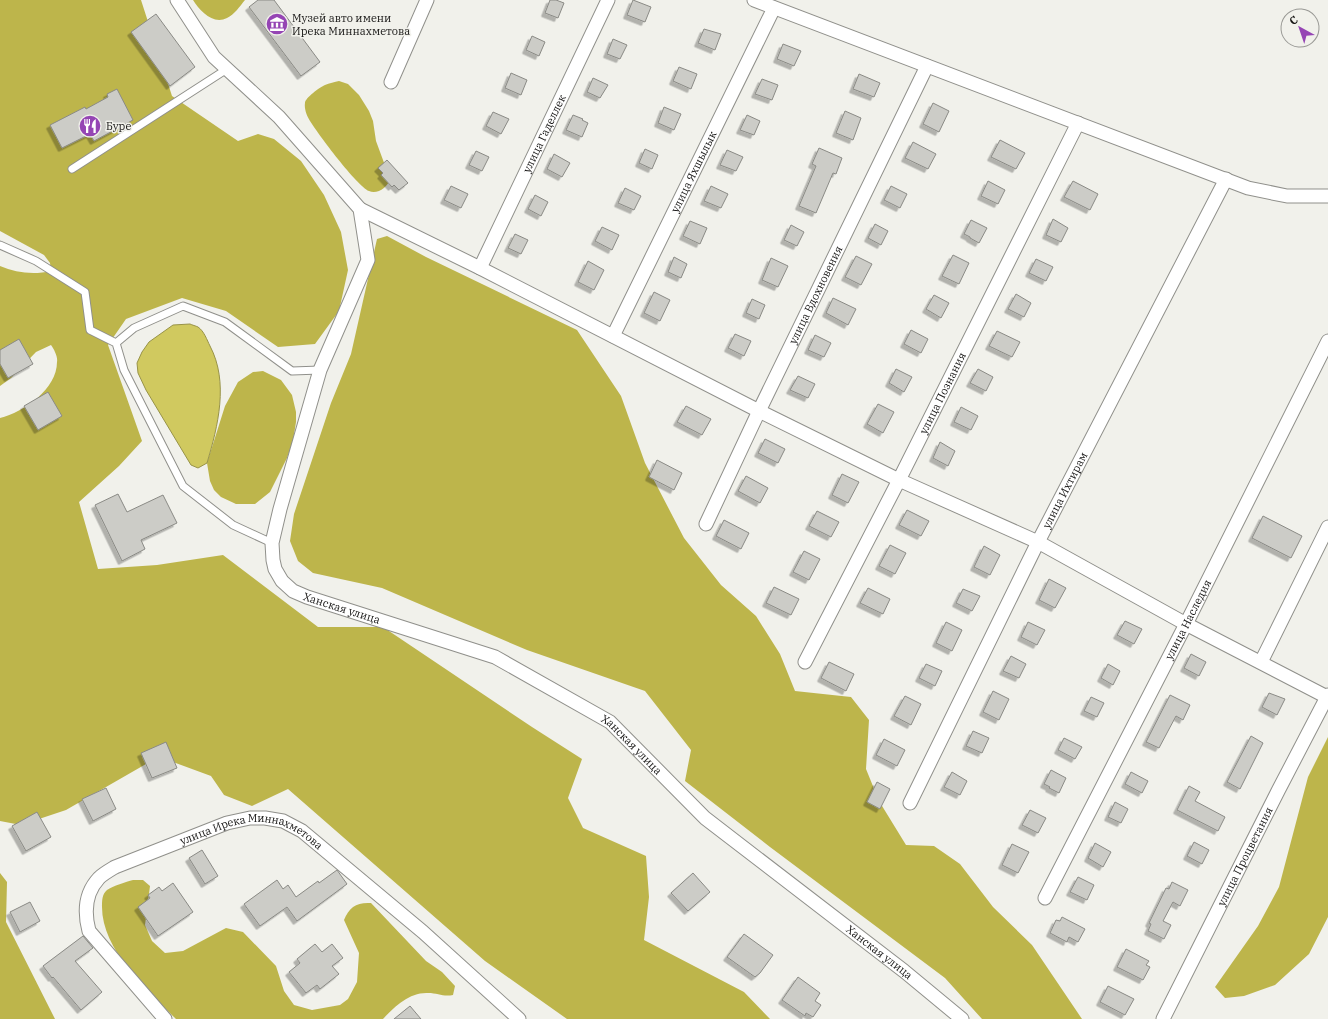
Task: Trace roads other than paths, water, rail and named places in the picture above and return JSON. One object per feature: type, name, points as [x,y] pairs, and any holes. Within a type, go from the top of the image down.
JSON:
[{"type":"street","points":[[177,0],[214,57],[279,117],[360,209],[480,268],[759,411],[899,480],[1038,542],[1186,624],[1328,696]]},
{"type":"street","points":[[391,82],[427,0]]},
{"type":"street","name":"улица Гаделлек","points":[[480,268],[608,0]]},
{"type":"street","points":[[754,0],[1248,188],[1287,196],[1328,196]]},
{"type":"street","name":"улица Яхшылык","points":[[613,336],[774,8]]},
{"type":"street","name":"улица Вдохновения","points":[[706,524],[759,411],[928,66]]},
{"type":"street","name":"улица Познания","points":[[805,662],[899,480],[1078,123]]},
{"type":"street","name":"улица Ихтирам","points":[[910,803],[1038,542],[1226,179]]},
{"type":"street","name":"Ханская улица","points":[[360,209],[368,260],[320,370],[280,509],[272,543],[273,560],[282,581],[293,591],[307,597],[495,657],[610,722],[705,818],[904,971],[962,1019]]},
{"type":"street","name":"улица Наследия","points":[[1045,898],[1186,624],[1328,341]]},
{"type":"street","points":[[1261,662],[1328,527]]},
{"type":"street","name":"улица Процветания","points":[[1163,1019],[1278,791],[1328,696]]},
{"type":"street","name":"улица Ирека Миннахметова","points":[[165,1019],[89,931],[86,917],[86,903],[91,889],[99,878],[114,867],[227,824],[250,818],[265,818],[283,821],[302,831],[423,932],[519,1019]]},
{"type":"lane","points":[[72,170],[227,68]]},
{"type":"lane","points":[[0,245],[36,261],[85,292],[90,330],[116,343],[124,370],[183,486],[233,525],[272,543]]},
{"type":"lane","points":[[116,343],[134,328],[183,306],[224,322],[292,371],[320,370]]},
{"type":"place","name":"Музей авто имени Ирека Миннахметова","points":[[277,24]]},
{"type":"place","name":"Буре","points":[[90,126]]}]
